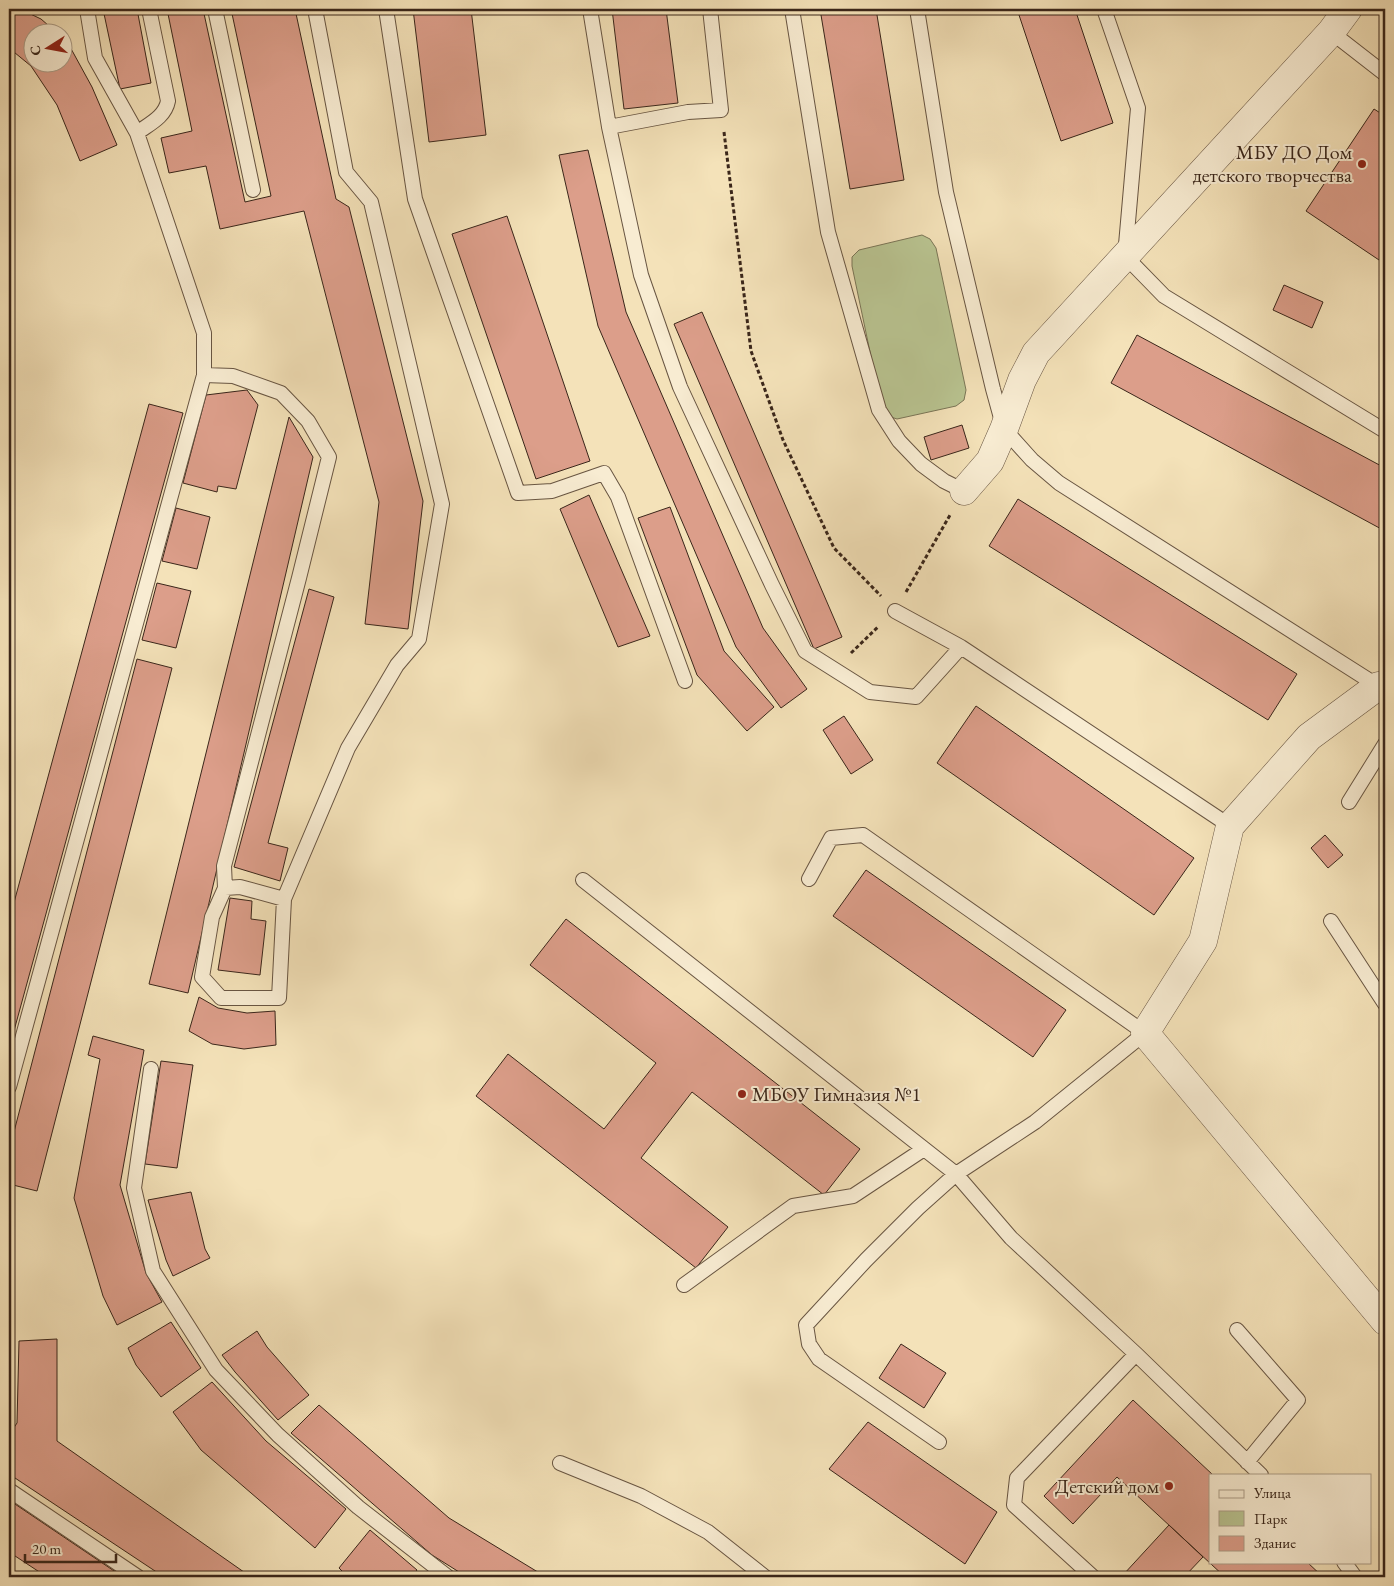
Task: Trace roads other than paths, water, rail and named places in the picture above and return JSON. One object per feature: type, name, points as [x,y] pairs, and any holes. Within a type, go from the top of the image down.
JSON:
[{"type":"street","points":[[964,490],[990,461],[1022,380],[1036,353],[1331,32],[1348,9]]},
{"type":"street","points":[[1382,686],[1309,737],[1230,826],[1204,941],[1146,1033],[1385,1321]]},
{"type":"lane","points":[[9,1087],[204,374],[204,333],[137,133],[95,58],[85,9]]},
{"type":"lane","points":[[137,133],[162,114],[166,109],[168,101],[150,9]]},
{"type":"lane","points":[[215,9],[252,190]]},
{"type":"lane","points":[[204,374],[233,376],[281,393],[308,421],[328,457],[299,578],[224,866],[225,888],[212,917],[202,977],[221,998],[279,998],[284,899],[348,748],[397,665],[420,640],[442,504],[371,202],[346,172],[315,9]]},
{"type":"lane","points":[[386,9],[416,199],[518,493],[552,491],[604,473],[618,498],[685,681]]},
{"type":"lane","points":[[590,9],[609,127],[641,275],[680,387],[805,651],[870,692],[916,698],[961,647]]},
{"type":"lane","points":[[609,127],[688,112],[721,110],[710,9]]},
{"type":"lane","points":[[792,9],[828,232],[879,410],[898,441],[921,464],[944,481],[964,490]]},
{"type":"lane","points":[[917,9],[946,192],[1004,429],[1032,460],[1059,483],[1382,686]]},
{"type":"lane","points":[[1104,9],[1138,108],[1125,256],[1164,296],[1385,430]]},
{"type":"lane","points":[[1331,32],[1385,74]]},
{"type":"lane","points":[[895,610],[961,647],[1230,826]]},
{"type":"lane","points":[[1349,802],[1385,744]]},
{"type":"lane","points":[[809,879],[831,838],[863,835],[1146,1033],[1035,1122],[956,1174],[918,1208],[806,1325],[809,1344],[819,1359],[939,1442]]},
{"type":"lane","points":[[583,880],[956,1174],[1011,1238],[1136,1354],[1260,1474]]},
{"type":"lane","points":[[225,888],[240,888],[284,899]]},
{"type":"lane","points":[[1331,921],[1385,1004]]},
{"type":"lane","points":[[151,1069],[134,1188],[153,1271],[216,1370],[278,1436],[358,1507],[448,1577]]},
{"type":"lane","points":[[684,1286],[793,1206],[853,1196],[924,1149]]},
{"type":"lane","points":[[1236,1330],[1298,1400],[1247,1462]]},
{"type":"lane","points":[[1093,1577],[1014,1505],[1018,1478],[1136,1354]]},
{"type":"lane","points":[[560,1463],[641,1496],[708,1532],[765,1577]]},
{"type":"lane","points":[[9,1490],[138,1577]]},
{"type":"lane","points":[[1345,1564],[1355,1577]]},
{"type":"place","name":"МБУ ДО Дом детского творчества","points":[[1362,164]]},
{"type":"place","name":"МБОУ Гимназия №1","points":[[742,1094]]},
{"type":"place","name":"Детский дом","points":[[1169,1486]]}]
